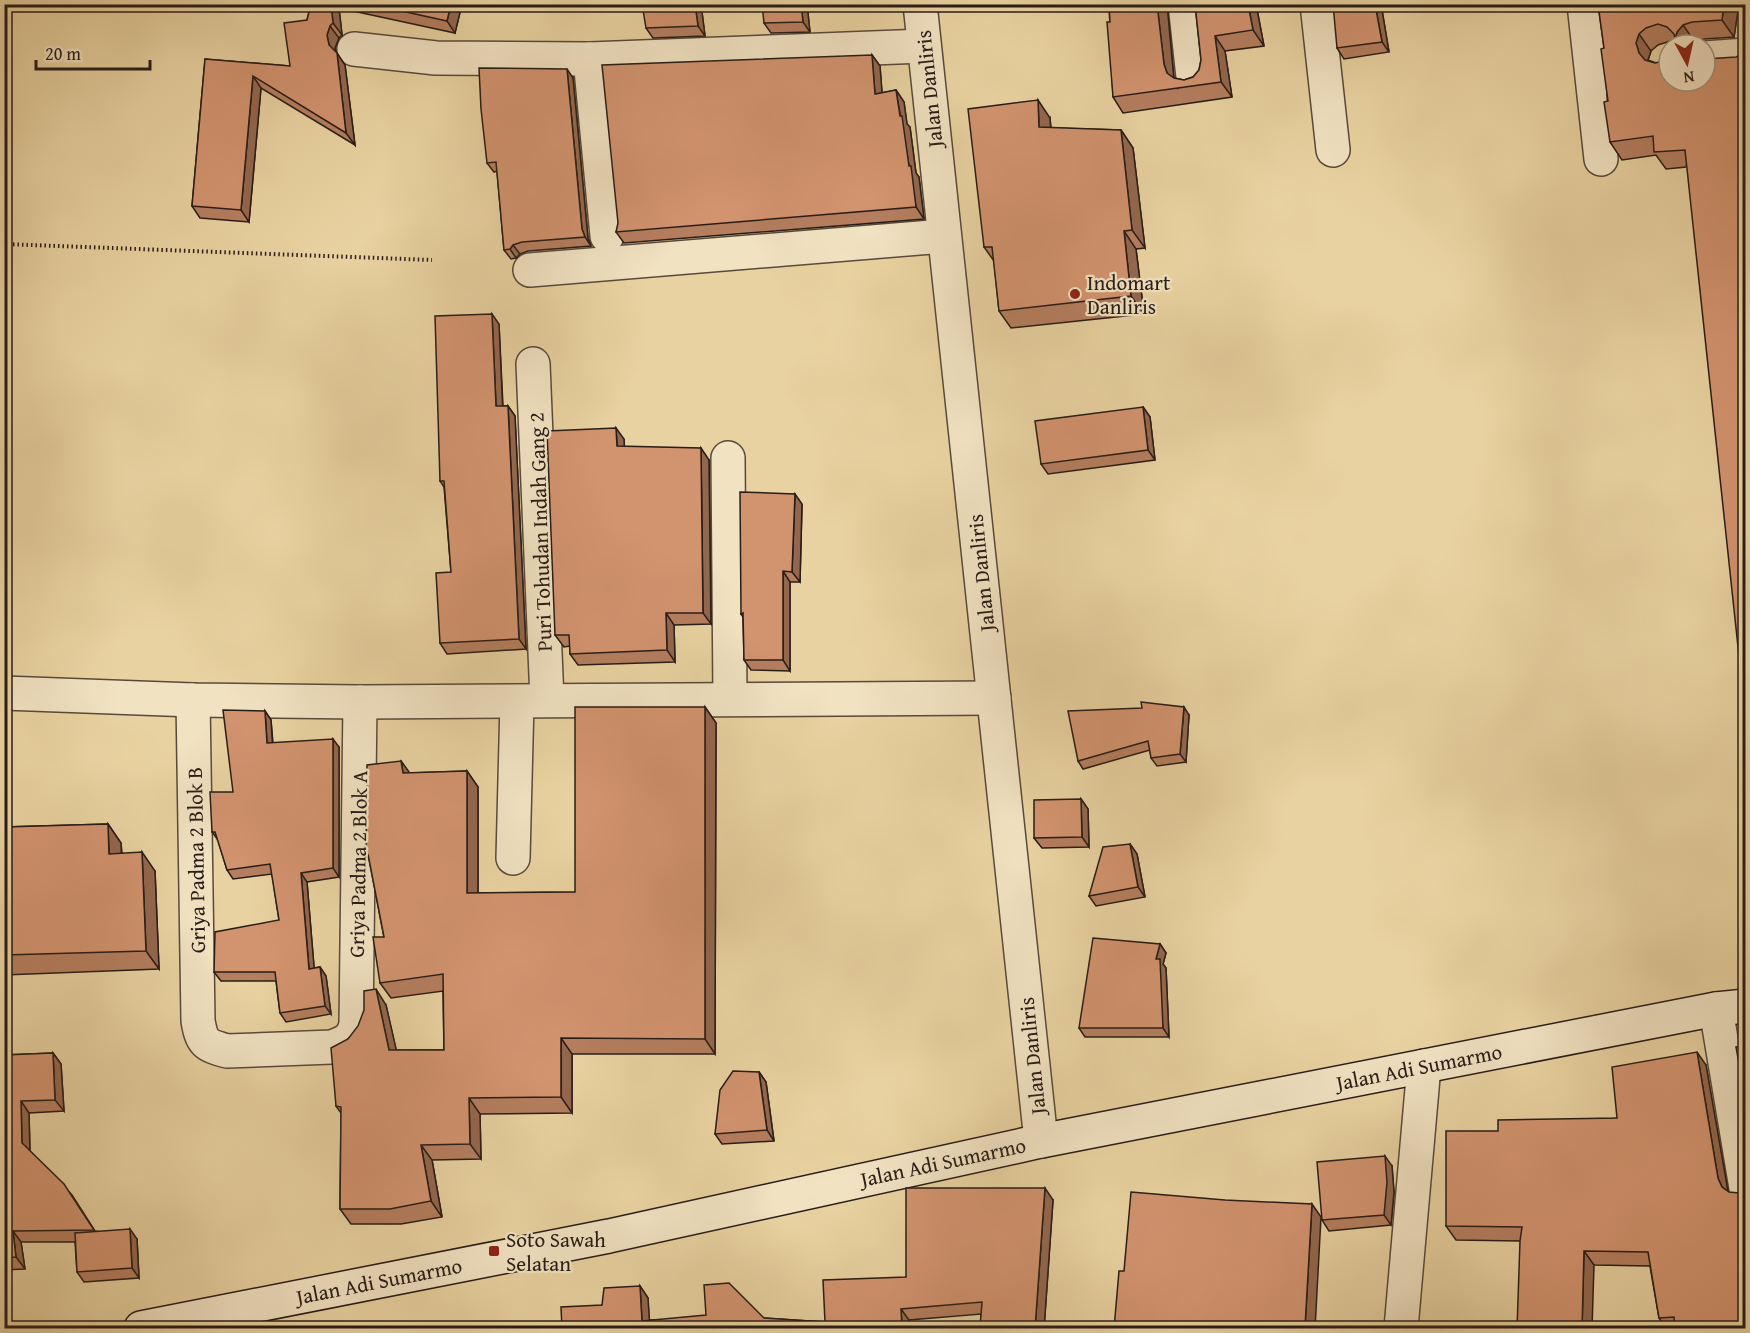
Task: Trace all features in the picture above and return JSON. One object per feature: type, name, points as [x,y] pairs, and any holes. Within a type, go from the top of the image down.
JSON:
[{"type":"street","name":"Jalan Danliris","points":[[920,4],[1041,1141]]},
{"type":"street","points":[[1185,4],[1193,77]]},
{"type":"street","points":[[1317,4],[1333,150]]},
{"type":"street","points":[[1584,4],[1601,159]]},
{"type":"street","points":[[354,49],[436,58],[590,59],[924,46]]},
{"type":"street","points":[[1717,57],[1746,55]]},
{"type":"street","points":[[590,59],[607,236]]},
{"type":"street","points":[[530,270],[944,236]]},
{"type":"street","name":"Puri Tohudan Indah Gang 2","points":[[513,858],[532,701],[533,364]]},
{"type":"street","points":[[728,458],[730,699]]},
{"type":"street","points":[[4,693],[193,700],[360,702],[994,698]]},
{"type":"street","name":"Griya Padma 2 Blok B","points":[[193,700],[198,1021],[201,1038],[211,1047],[226,1051],[332,1047],[352,1037],[356,1025]]},
{"type":"street","name":"Griya Padma 2 Blok A","points":[[356,1025],[360,702]]},
{"type":"street","points":[[1731,1008],[1746,1188]]},
{"type":"street","name":"Jalan Adi Sumarmo","points":[[141,1329],[609,1236],[1041,1141],[1731,1008]]},
{"type":"street","points":[[1401,1329],[1424,1066]]},
{"type":"path","points":[[4,244],[432,260]]},
{"type":"building","points":[[311,4],[331,4],[333,23],[327,35],[329,45],[337,53],[346,133],[253,76],[241,210],[192,206],[205,59],[290,66],[284,23],[307,20]]},
{"type":"building","points":[[370,4],[451,4],[447,21]]},
{"type":"building","points":[[642,4],[695,4],[698,26],[646,28]]},
{"type":"building","points":[[762,4],[801,4],[803,22],[764,23]]},
{"type":"building","points":[[1109,4],[1157,4],[1167,73],[1174,78],[1184,80],[1193,77],[1199,70],[1201,60],[1195,4],[1248,4],[1253,30],[1215,36],[1221,82],[1113,97],[1107,22],[1110,22]]},
{"type":"building","points":[[1333,4],[1375,4],[1382,42],[1337,48]]},
{"type":"building","points":[[1598,4],[1724,4],[1722,20],[1692,22],[1683,25],[1677,33],[1658,24],[1646,28],[1639,34],[1636,43],[1639,53],[1645,60],[1657,62],[1657,93],[1717,93],[1717,58],[1736,57],[1746,52],[1746,722],[1685,150],[1654,152],[1653,136],[1610,142],[1604,102],[1608,101],[1601,49],[1604,48]]},
{"type":"building","points":[[872,55],[875,94],[896,90],[909,166],[911,166],[916,207],[616,232],[618,223],[602,65]]},
{"type":"building","points":[[479,68],[567,69],[582,229],[585,237],[522,242],[504,250],[496,162],[487,163]]},
{"type":"building","points":[[1038,100],[1039,127],[1121,130],[1132,230],[1124,231],[1131,296],[999,311],[992,247],[984,247],[968,109]]},
{"type":"building","points":[[492,314],[496,406],[508,406],[519,639],[440,643],[436,573],[451,572],[444,481],[440,481],[435,316]]},
{"type":"building","points":[[1143,407],[1148,450],[1041,464],[1035,421]]},
{"type":"building","points":[[616,428],[617,446],[701,448],[703,613],[666,613],[667,650],[570,654],[569,635],[555,635],[547,431]]},
{"type":"building","points":[[740,492],[795,494],[792,572],[783,571],[783,660],[744,660],[743,613],[741,614]]},
{"type":"building","points":[[1141,702],[1184,707],[1180,754],[1151,758],[1148,741],[1078,761],[1068,711],[1142,708]]},
{"type":"building","points":[[575,707],[705,707],[705,1039],[561,1038],[561,1097],[469,1098],[470,1144],[421,1145],[431,1201],[390,1209],[340,1209],[341,1107],[336,1106],[331,1048],[348,1039],[358,1026],[364,1010],[364,991],[376,989],[389,1050],[444,1050],[443,974],[380,983],[373,937],[384,937],[368,854],[366,855],[367,765],[401,761],[403,773],[467,771],[467,893],[575,892]]},
{"type":"building","points":[[223,710],[265,711],[267,743],[333,739],[333,868],[301,873],[309,969],[320,967],[325,1006],[280,1013],[275,972],[214,972],[215,932],[279,920],[270,864],[227,870],[215,832],[212,832],[210,792],[233,792]]},
{"type":"building","points":[[1081,799],[1082,837],[1034,838],[1034,800]]},
{"type":"building","points":[[108,824],[109,854],[142,852],[146,951],[4,955],[4,827]]},
{"type":"building","points":[[1130,844],[1138,887],[1089,896],[1103,847]]},
{"type":"building","points":[[1093,938],[1160,944],[1156,959],[1160,959],[1163,1028],[1079,1028]]},
{"type":"building","points":[[1746,1046],[1746,1081],[1742,1081],[1736,1047]]},
{"type":"building","points":[[1697,1052],[1718,1178],[1722,1187],[1729,1192],[1739,1193],[1746,1190],[1746,1329],[1675,1329],[1674,1317],[1659,1318],[1648,1252],[1584,1251],[1582,1329],[1517,1329],[1522,1227],[1446,1226],[1446,1131],[1498,1131],[1498,1120],[1617,1118],[1612,1067]]},
{"type":"building","points":[[53,1053],[55,1100],[21,1101],[22,1143],[64,1184],[94,1230],[13,1231],[16,1257],[4,1258],[4,1055]]},
{"type":"building","points":[[733,1071],[759,1072],[767,1130],[715,1134],[720,1090]]},
{"type":"building","points":[[1385,1156],[1387,1182],[1384,1215],[1322,1220],[1317,1162]]},
{"type":"building","points":[[906,1188],[1045,1188],[1035,1329],[980,1329],[982,1302],[901,1309],[902,1329],[562,1329],[561,1307],[602,1305],[604,1288],[640,1286],[642,1321],[706,1315],[704,1285],[729,1283],[764,1318],[825,1322],[823,1280],[906,1277]]},
{"type":"building","points":[[1131,1192],[1312,1204],[1305,1327],[1337,1329],[1114,1329],[1119,1271],[1124,1271]]},
{"type":"building","points":[[130,1229],[132,1268],[77,1272],[75,1233]]},
{"type":"place","name":"Indomart Danliris","points":[[1075,294]]},
{"type":"place","name":"Soto Sawah Selatan","points":[[494,1251]]}]
